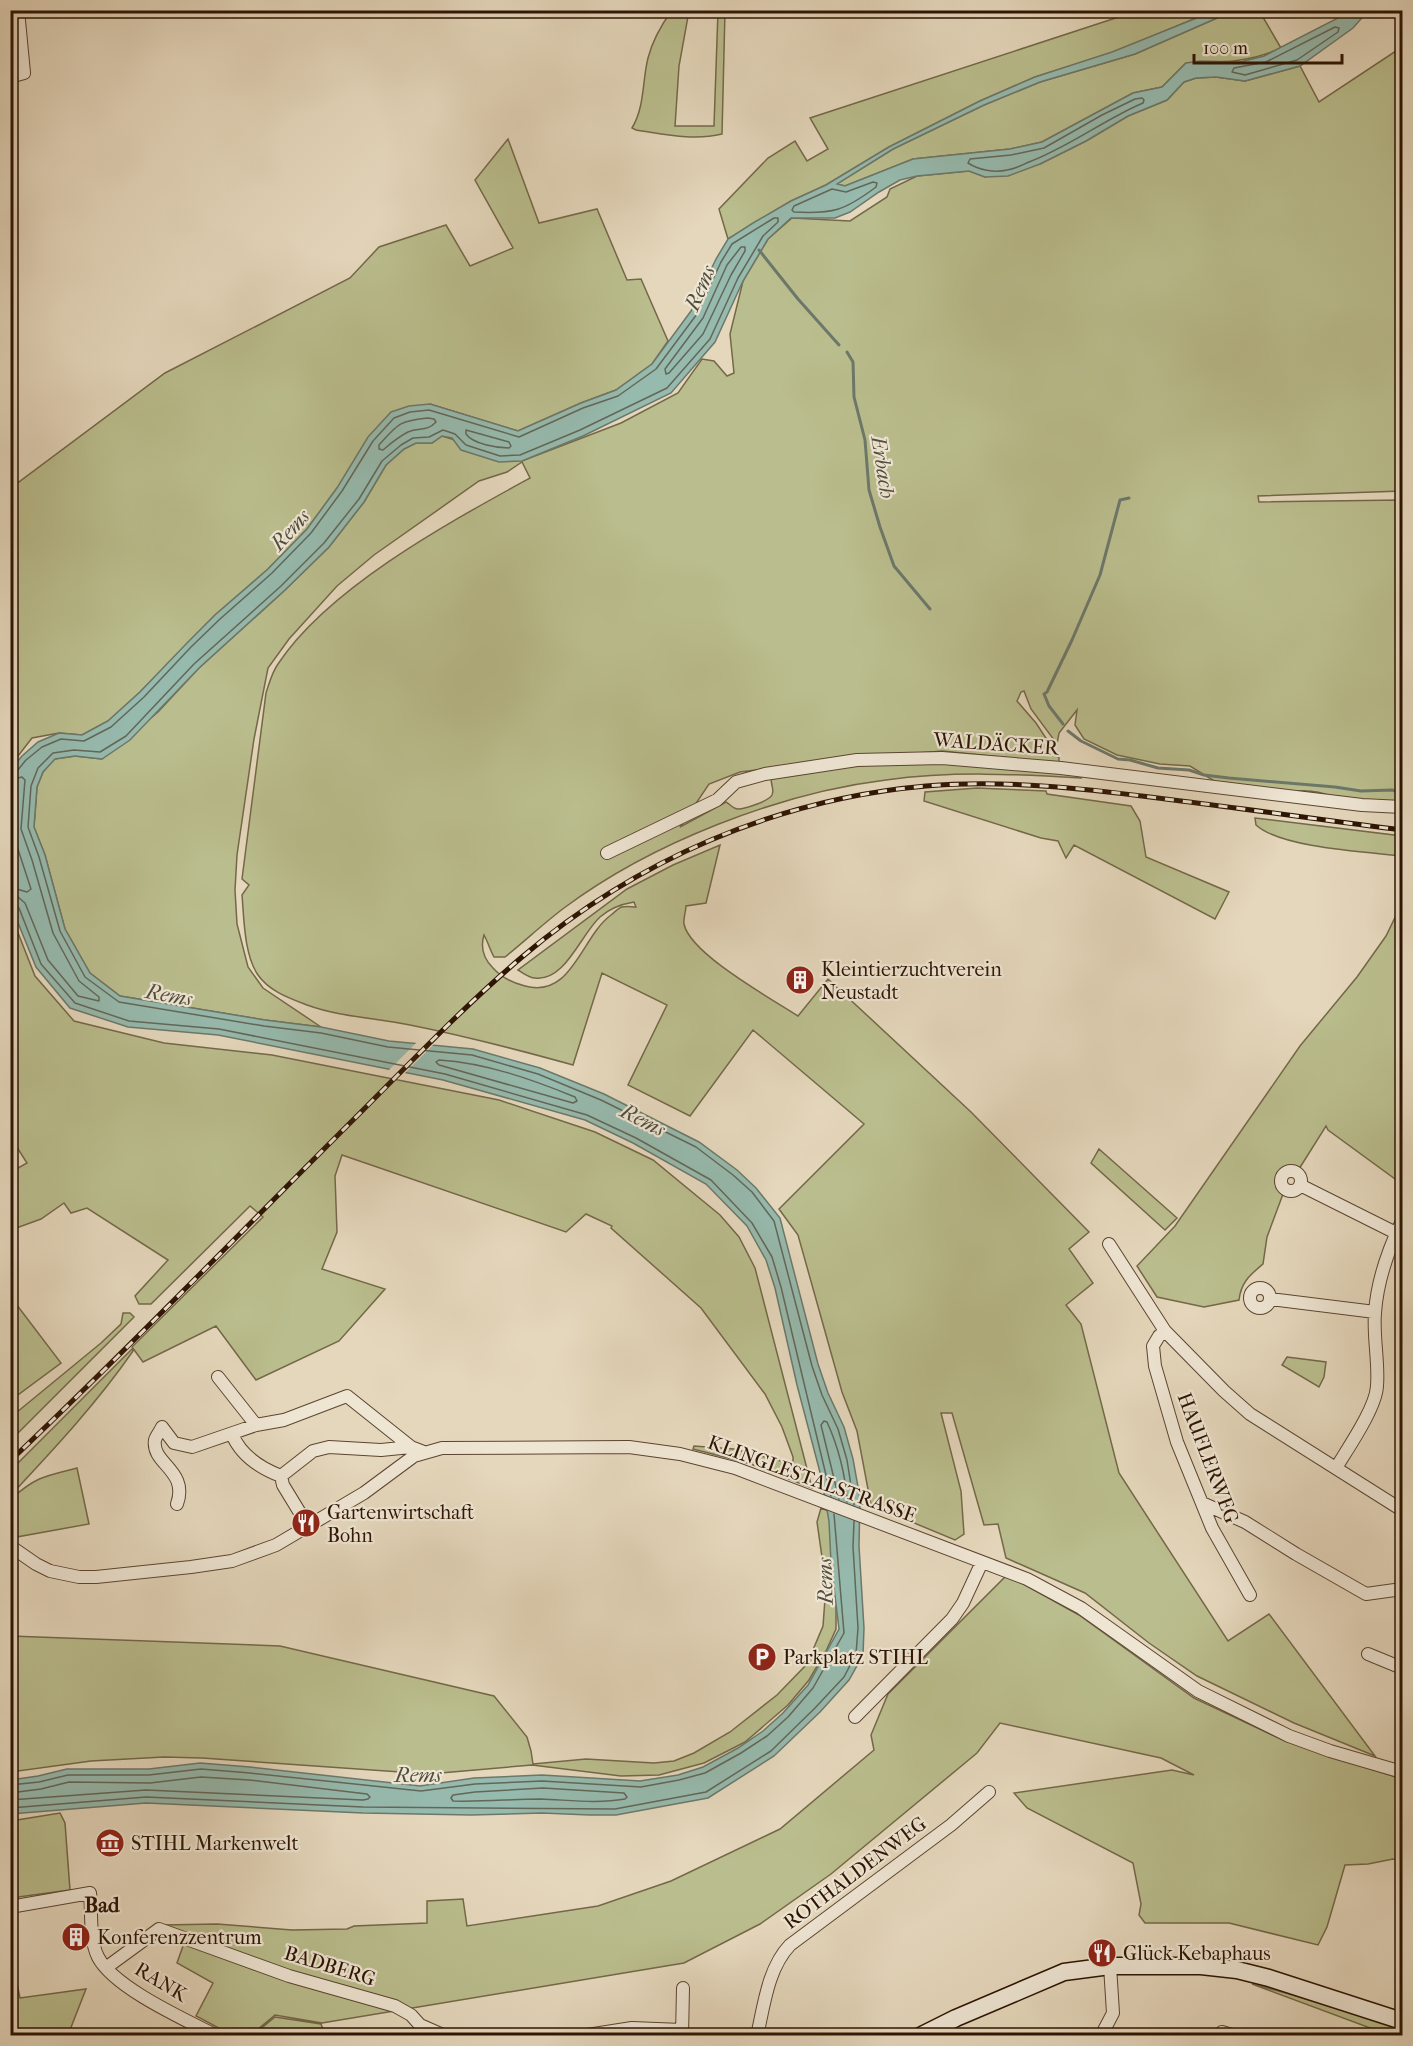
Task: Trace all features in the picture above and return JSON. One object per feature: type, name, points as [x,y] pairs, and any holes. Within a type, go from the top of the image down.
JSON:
[{"type":"street","points":[[10,77],[24,73],[18,10]]},
{"type":"street","name":"WALDÄCKER","points":[[607,853],[717,800],[736,782],[765,774],[857,760],[942,758],[1049,767],[1362,805],[1402,807]]},
{"type":"street","points":[[1300,1185],[1396,1233]]},
{"type":"street","points":[[1336,1468],[1372,1407],[1377,1387],[1375,1312],[1380,1281],[1397,1248],[1396,1233],[1402,1221]]},
{"type":"street","points":[[1110,1244],[1165,1331],[1200,1369],[1250,1414],[1402,1510]]},
{"type":"street","points":[[1270,1299],[1375,1312]]},
{"type":"street","name":"HAUFLERWEG","points":[[1165,1331],[1153,1346],[1155,1366],[1177,1442],[1212,1528],[1250,1595]]},
{"type":"street","points":[[218,1377],[256,1425]]},
{"type":"street","points":[[177,1504],[180,1484],[158,1454],[155,1440],[162,1427],[174,1443],[192,1447],[256,1425],[284,1420],[347,1396],[411,1447],[424,1452]]},
{"type":"street","points":[[232,1434],[236,1445],[259,1468],[281,1476]]},
{"type":"street","name":"KLINGLESTALSTRASSE","points":[[10,1546],[50,1571],[72,1576],[96,1577],[191,1567],[232,1561],[276,1545],[364,1493],[404,1463],[424,1452],[442,1448],[499,1446],[629,1447],[680,1454],[735,1468],[1027,1579],[1081,1608],[1198,1692],[1289,1736],[1330,1751],[1402,1772]]},
{"type":"street","points":[[281,1476],[313,1450],[329,1447],[381,1450],[411,1447]]},
{"type":"street","points":[[281,1476],[283,1485],[308,1526]]},
{"type":"street","points":[[1202,1503],[1245,1522],[1366,1594],[1402,1589]]},
{"type":"street","points":[[855,1717],[952,1619],[963,1603],[982,1562]]},
{"type":"street","points":[[1368,1654],[1402,1668]]},
{"type":"street","name":"ROTHALDENWEG","points":[[758,2036],[775,1965],[786,1950],[951,1825],[989,1792]]},
{"type":"street","name":"RANK","points":[[10,1907],[90,1893],[94,1940],[98,1957],[128,1988],[218,2036]]},
{"type":"street","name":"BADBERG","points":[[107,1967],[159,1929],[289,1976],[395,2006],[411,2015],[420,2025],[445,2036]]},
{"type":"street","points":[[1101,2036],[1113,2013],[1110,1966]]},
{"type":"street","points":[[920,2036],[956,2018],[1064,1972],[1110,1966],[1201,1966],[1237,1970],[1402,2020]]},
{"type":"street","points":[[581,2036],[632,2028],[682,2033],[683,1988]]},
{"type":"street","points":[[1221,2034],[1235,2036]]},
{"type":"green space","points":[[672,10],[689,11],[679,66],[675,126],[714,126],[718,11],[725,11],[722,134],[689,137],[632,128],[641,103],[650,52]]},
{"type":"green space","points":[[1137,11],[1213,11],[1112,53],[1035,77],[980,101],[889,147],[728,239],[719,209],[768,158],[795,141],[807,161],[828,149],[810,118]]},
{"type":"green space","points":[[1233,11],[1260,12],[1281,48],[1246,59],[1186,63],[1162,87],[1133,93],[1042,142],[1010,149],[913,159],[845,186],[836,184],[893,149],[984,105],[1040,82],[1135,54]]},
{"type":"green space","points":[[1402,47],[1402,491],[1258,496],[1259,502],[1402,500],[1402,803],[1219,784],[1190,766],[1160,764],[1117,755],[1084,739],[1075,725],[1077,710],[1059,733],[1057,744],[1031,709],[1024,691],[1021,692],[1017,701],[1036,723],[1059,758],[1059,763],[942,751],[825,761],[740,772],[709,784],[680,827],[726,802],[738,809],[766,800],[773,792],[772,776],[857,765],[941,762],[1078,772],[1081,778],[935,775],[886,780],[803,796],[718,824],[636,862],[598,884],[564,908],[505,957],[494,957],[484,935],[482,944],[487,960],[496,971],[508,979],[525,986],[541,988],[554,983],[574,964],[601,925],[621,908],[636,907],[634,902],[616,907],[600,917],[564,965],[555,973],[535,978],[518,970],[627,889],[673,865],[720,845],[706,903],[686,906],[684,924],[690,936],[716,962],[798,1016],[828,979],[971,1112],[1089,1232],[1069,1249],[1093,1283],[1066,1305],[1081,1324],[1119,1473],[1228,1641],[1269,1614],[1375,1756],[1294,1723],[1197,1676],[1149,1643],[1085,1593],[1006,1558],[998,1524],[984,1525],[952,1413],[941,1413],[961,1491],[964,1534],[955,1540],[871,1505],[857,1431],[842,1392],[798,1235],[779,1209],[864,1124],[753,1030],[690,1116],[628,1085],[667,1005],[602,973],[573,1065],[451,1034],[320,1009],[280,993],[258,975],[253,967],[246,936],[242,895],[249,885],[242,879],[266,693],[274,671],[300,636],[359,583],[429,536],[530,478],[522,462],[507,472],[479,481],[374,555],[337,586],[289,639],[268,668],[254,739],[237,855],[235,890],[237,924],[248,967],[263,988],[321,1027],[120,996],[90,973],[65,929],[45,855],[34,827],[37,787],[43,772],[54,759],[75,756],[102,759],[158,712],[199,668],[329,547],[364,502],[386,465],[404,449],[416,443],[432,443],[442,436],[522,461],[621,423],[678,393],[702,359],[714,361],[727,376],[734,373],[730,334],[743,281],[768,239],[792,218],[850,221],[887,197],[890,189],[917,176],[969,171],[985,177],[1040,164],[1086,141],[1128,116],[1167,100],[1184,82],[1196,78],[1216,77],[1245,81],[1300,66],[1319,102]]},
{"type":"green space","points":[[508,139],[539,223],[597,209],[627,280],[641,279],[668,341],[652,364],[616,390],[518,431],[430,404],[337,488],[307,529],[268,569],[215,615],[140,692],[108,721],[82,735],[59,733],[32,738],[11,765],[11,488],[165,373],[350,278],[379,247],[446,225],[470,266],[513,248],[475,180]]},
{"type":"green space","points":[[977,788],[1046,791],[1047,794],[1131,806],[1140,821],[1146,857],[1229,892],[1215,919],[1074,845],[1066,858],[1058,841],[1041,838],[924,801],[925,792]]},
{"type":"green space","points":[[1255,818],[1402,836],[1402,856],[1325,848],[1284,839],[1256,825]]},
{"type":"green space","points":[[1402,903],[1402,1184],[1328,1130],[1326,1126],[1299,1169],[1290,1166],[1281,1171],[1276,1178],[1276,1186],[1283,1194],[1267,1237],[1263,1264],[1250,1275],[1244,1284],[1239,1300],[1204,1307],[1157,1297],[1137,1266],[1175,1226],[1300,1046],[1357,977],[1386,936]]},
{"type":"green space","points":[[11,915],[35,976],[74,1021],[164,1043],[272,1055],[499,1100],[595,1132],[653,1160],[720,1215],[739,1237],[755,1268],[812,1488],[751,1464],[693,1449],[694,1446],[734,1449],[793,1464],[793,1457],[782,1427],[765,1394],[701,1308],[611,1228],[612,1226],[586,1214],[566,1232],[342,1155],[335,1176],[337,1232],[322,1269],[385,1289],[339,1341],[256,1380],[216,1326],[143,1362],[132,1347],[263,1217],[250,1206],[151,1304],[139,1304],[135,1296],[168,1260],[87,1208],[71,1213],[64,1203],[41,1219],[11,1230],[11,1172],[27,1163],[11,1138]]},
{"type":"green space","points":[[1099,1149],[1177,1218],[1165,1230],[1091,1163]]},
{"type":"green space","points":[[10,1296],[61,1363],[11,1400],[10,1400]]},
{"type":"green space","points":[[123,1313],[130,1313],[134,1317],[11,1440],[11,1417],[101,1343],[121,1324]]},
{"type":"green space","points":[[132,1349],[133,1351],[90,1407],[11,1495],[11,1470]]},
{"type":"green space","points":[[1287,1357],[1326,1362],[1324,1377],[1319,1387],[1282,1365]]},
{"type":"green space","points":[[77,1468],[89,1524],[11,1538],[10,1500],[35,1481]]},
{"type":"green space","points":[[821,1508],[831,1512],[836,1571],[836,1629],[826,1651],[809,1680],[788,1705],[745,1742],[704,1763],[659,1775],[621,1776],[532,1765],[429,1774],[164,1757],[91,1761],[11,1772],[11,1636],[280,1646],[494,1696],[527,1737],[533,1764],[586,1759],[654,1763],[674,1761],[694,1753],[730,1732],[777,1695],[807,1664],[823,1626],[826,1585],[817,1522]]},
{"type":"green space","points":[[1007,1575],[1079,1615],[1194,1698],[1285,1741],[1402,1779],[1402,1861],[1393,1859],[1368,1864],[1345,1865],[1327,1927],[1318,1945],[1229,1923],[1145,1923],[1139,1915],[1141,1904],[1133,1863],[1027,1808],[1014,1793],[1172,1770],[1194,1775],[1161,1758],[1000,1723],[977,1753],[831,1874],[760,1924],[684,1963],[322,2023],[275,2015],[251,2035],[232,2035],[196,2016],[213,1983],[177,1963],[183,1946],[160,1932],[162,1925],[217,1924],[292,1930],[347,1929],[354,1926],[427,1923],[427,1901],[463,1899],[467,1926],[598,1906],[671,1881],[780,1829],[874,1750],[871,1735],[888,1694]]},
{"type":"green space","points":[[60,1813],[65,1823],[70,1890],[11,1898],[11,1821]]},
{"type":"green space","points":[[11,1956],[20,1998],[86,1989],[68,2035],[11,2035]]},
{"type":"green space","points":[[1252,1984],[1402,2029],[1402,2035],[1389,2035]]},
{"type":"green space","points":[[275,2017],[321,2024],[325,2035],[263,2035],[258,2031]]},
{"type":"water","name":"Rems","points":[[1214,11],[1233,11],[1135,54],[1040,82],[984,105],[893,149],[837,184],[845,186],[913,159],[1010,149],[1042,142],[1133,93],[1162,87],[1186,63],[1240,62],[1264,56],[1340,17],[1346,11],[1368,11],[1353,28],[1300,66],[1245,81],[1216,77],[1196,78],[1184,82],[1167,100],[1128,116],[1086,141],[1040,164],[1008,176],[985,177],[969,171],[917,176],[900,180],[850,212],[835,218],[791,218],[768,239],[743,281],[715,342],[671,393],[583,436],[522,461],[499,462],[461,450],[452,438],[442,436],[432,443],[416,443],[404,449],[386,465],[364,502],[329,547],[199,668],[130,740],[102,759],[75,756],[55,759],[43,772],[37,787],[34,827],[45,855],[65,929],[90,973],[120,996],[321,1027],[389,1041],[473,1049],[540,1068],[604,1094],[699,1142],[737,1170],[756,1188],[780,1218],[818,1364],[828,1393],[844,1427],[853,1459],[860,1498],[859,1546],[864,1628],[863,1655],[849,1680],[820,1712],[774,1756],[708,1798],[616,1815],[363,1813],[146,1803],[11,1814],[11,1780],[67,1769],[149,1769],[200,1763],[420,1786],[474,1778],[542,1775],[640,1781],[678,1775],[703,1767],[763,1731],[808,1685],[839,1629],[831,1563],[829,1521],[821,1476],[775,1288],[766,1260],[747,1226],[706,1184],[633,1143],[585,1120],[443,1080],[218,1035],[128,1027],[70,1008],[36,967],[10,898],[10,773],[22,756],[38,742],[59,733],[82,735],[108,721],[140,692],[215,615],[268,569],[307,529],[337,488],[368,437],[391,412],[409,406],[430,404],[518,431],[616,390],[652,364],[691,311],[728,239],[753,223],[791,201],[826,185],[889,147],[980,101],[1035,77],[1112,52]]},
{"type":"pier","points":[[418,1041],[435,1043],[403,1075],[387,1072]]},
{"type":"waterway","name":"Erbach","points":[[759,250],[839,345]]},
{"type":"waterway","name":"Erbach","points":[[847,352],[853,362],[854,397],[865,440],[869,490],[880,527],[894,566],[930,609]]},
{"type":"waterway","points":[[1063,724],[1049,706],[1044,694],[1072,640],[1100,575],[1120,500],[1129,498]]},
{"type":"waterway","points":[[1068,731],[1081,741],[1118,759],[1158,768],[1189,770],[1204,775],[1229,778],[1361,791],[1392,790],[1402,793]]},
{"type":"railway","points":[[10,1461],[134,1340],[428,1044],[498,978],[566,922],[612,891],[711,840],[763,820],[816,805],[871,793],[958,784],[1022,785],[1086,790],[1402,830]]},
{"type":"place","name":"Kleintierzuchtverein Neustadt","points":[[800,980]]},
{"type":"place","name":"Gartenwirtschaft Bohn","points":[[306,1523]]},
{"type":"place","name":"Parkplatz STIHL","points":[[762,1657]]},
{"type":"place","name":"STIHL Markenwelt","points":[[110,1843]]},
{"type":"place","name":"Konferenzzentrum","points":[[76,1937]]},
{"type":"place","name":"Glück Kebaphaus","points":[[1102,1953]]},
{"type":"district","name":"Bad","points":[[102,1905]]}]
